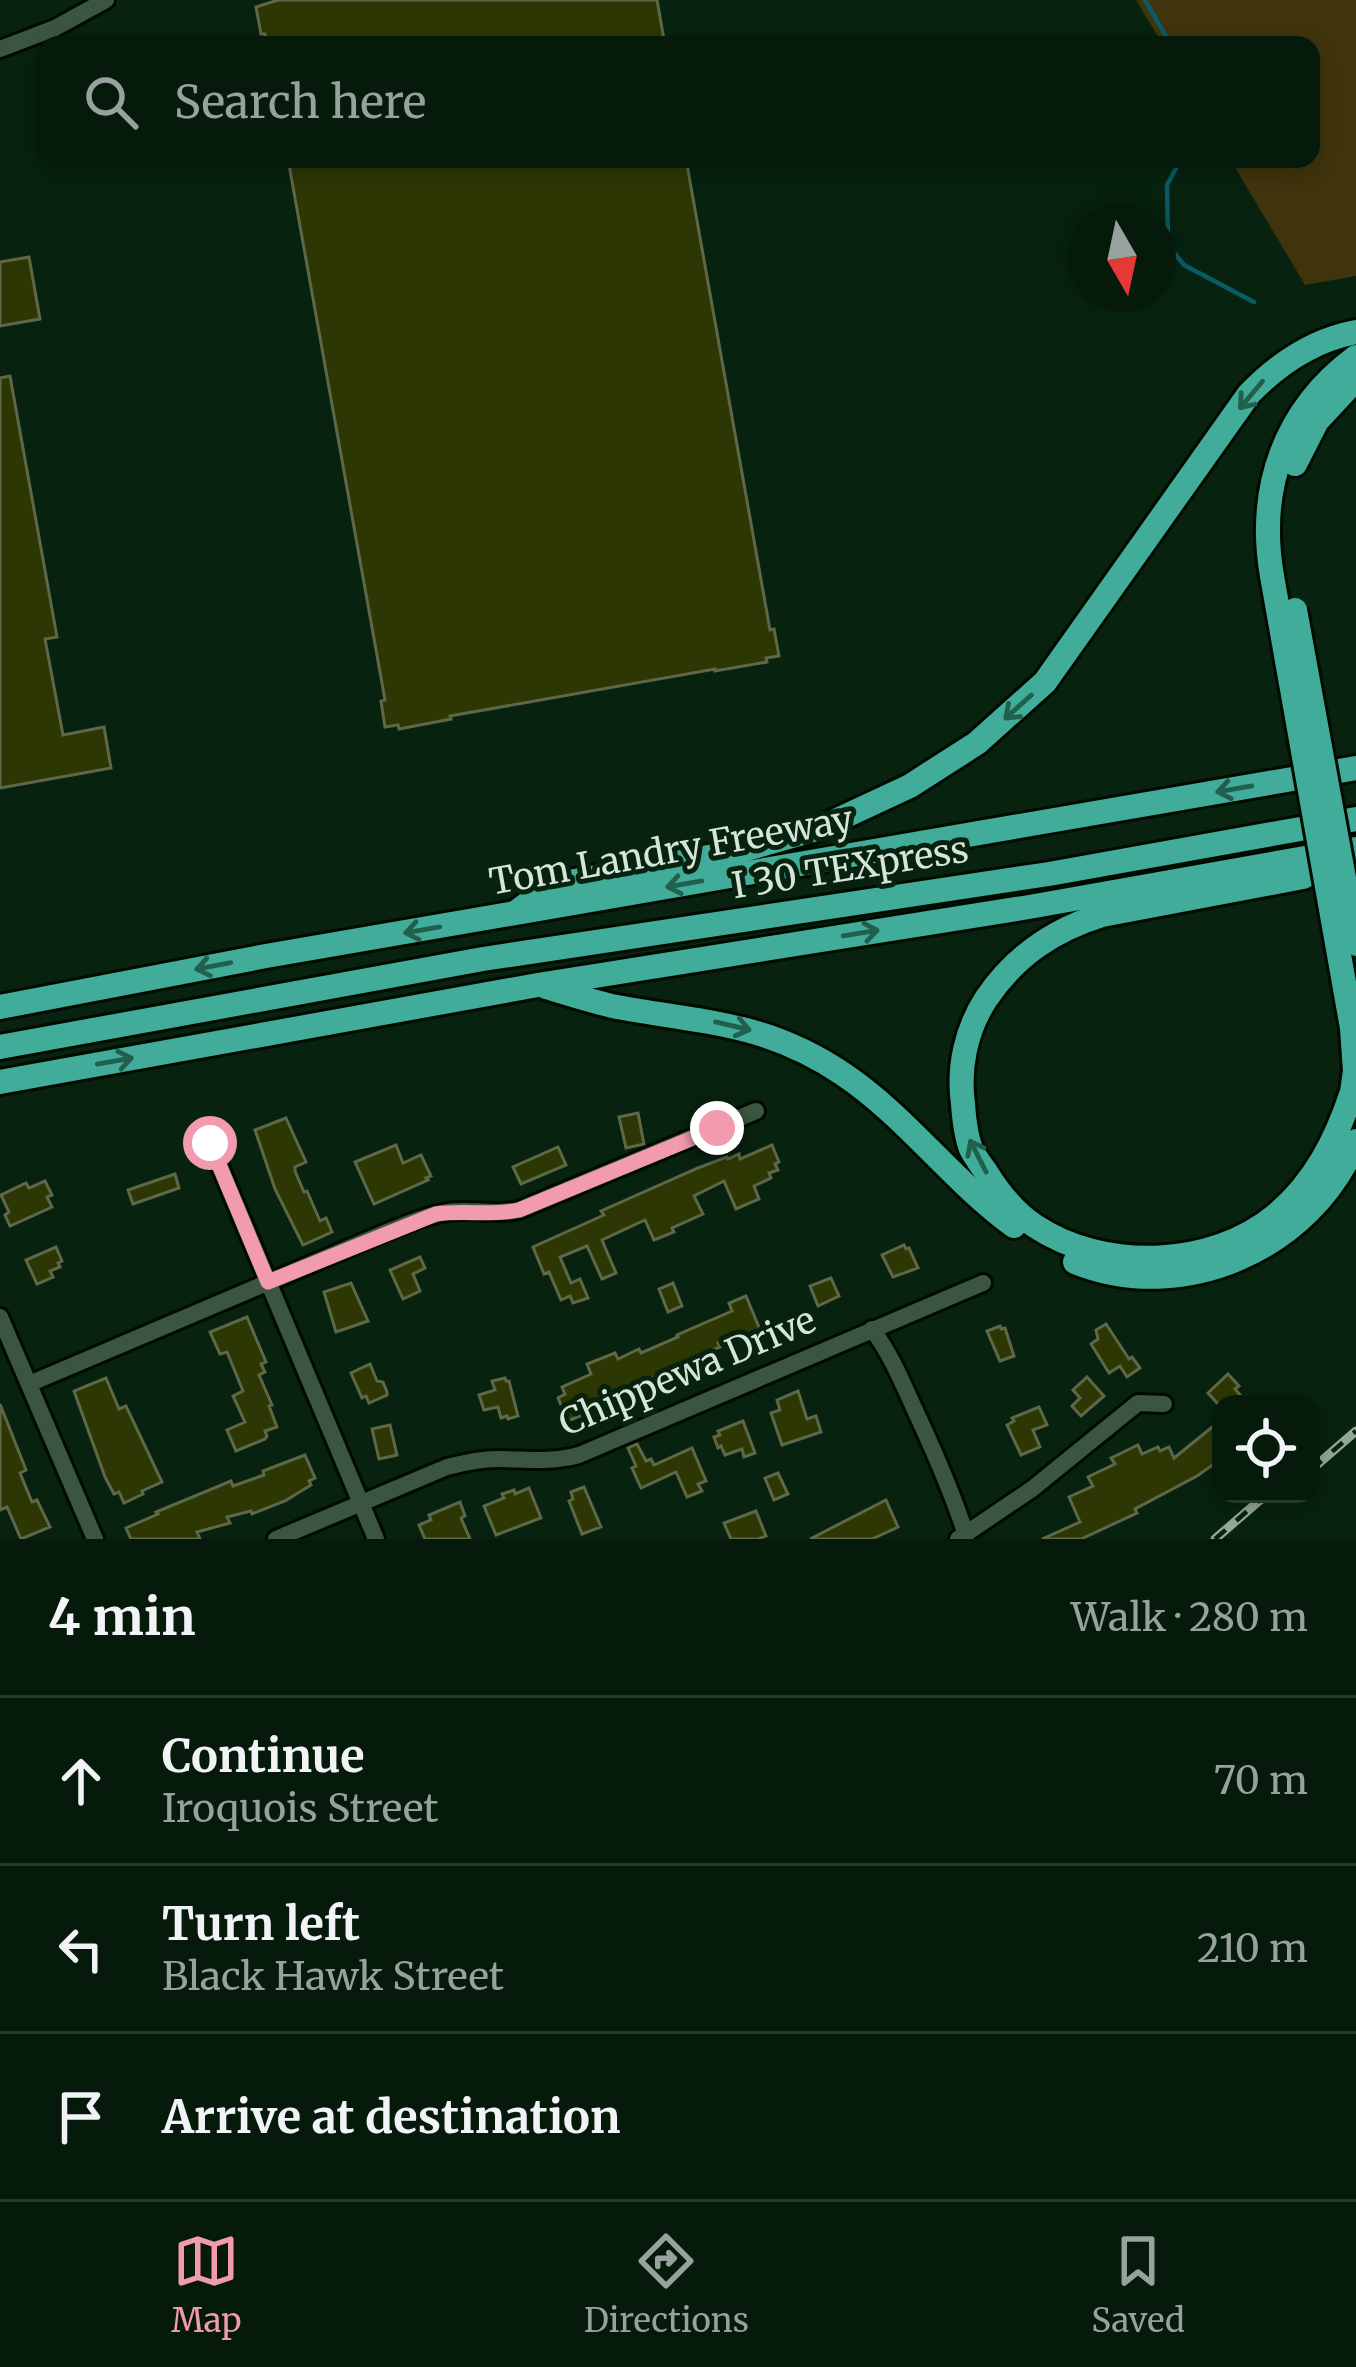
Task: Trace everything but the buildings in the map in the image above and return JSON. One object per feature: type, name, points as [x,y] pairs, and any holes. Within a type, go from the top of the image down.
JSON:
[{"type":"highway","points":[[515,914],[552,885],[736,853],[820,827],[894,794],[961,755],[1045,682],[1249,394],[1292,357],[1356,332]]},
{"type":"highway","points":[[1356,357],[1329,379],[1295,423],[1274,476],[1266,528],[1280,574],[1356,944]]},
{"type":"highway","points":[[1355,849],[1303,877],[1073,924],[1032,947],[1001,977],[967,1039],[961,1084],[971,1148],[1016,1212],[1037,1228],[1091,1251],[1161,1257],[1209,1250],[1249,1233],[1275,1215],[1304,1187],[1341,1126],[1355,1071],[1352,1028],[1280,574],[1283,503],[1294,465],[1317,421],[1356,379]]},
{"type":"highway","name":"Tom Landry Freeway","points":[[0,1006],[1356,768]]},
{"type":"highway","name":"I 30 TEXpress","points":[[0,1047],[483,959],[1049,874],[1356,819]]},
{"type":"highway","points":[[0,1082],[538,985],[1030,907],[1355,849]]},
{"type":"highway","points":[[538,985],[617,1007],[774,1036],[845,1075],[885,1106],[964,1184],[1040,1245],[1084,1266],[1113,1272],[1161,1276],[1214,1269],[1268,1246],[1316,1204],[1345,1168],[1356,1141]]},
{"type":"street","points":[[0,49],[55,28],[106,0]]},
{"type":"street","points":[[29,1384],[436,1214],[519,1210],[756,1111]]},
{"type":"street","points":[[210,1143],[376,1539]]},
{"type":"street","name":"Chippewa Drive","points":[[276,1539],[447,1467],[496,1459],[558,1461],[579,1455],[983,1283]]},
{"type":"street","points":[[0,1316],[95,1539]]},
{"type":"street","points":[[872,1329],[898,1373],[949,1485],[962,1537],[1032,1489],[1138,1403],[1164,1403]]},
{"type":"shaded area","points":[[1136,0],[1356,0],[1356,276],[1305,285],[1235,168],[1320,168],[1320,36],[1158,36]]},
{"type":"waterway","points":[[1145,0],[1166,36]]},
{"type":"waterway","points":[[1176,168],[1167,185],[1168,245],[1184,265],[1254,302]]},
{"type":"railway","points":[[1320,1462],[1356,1431]]},
{"type":"railway","points":[[1215,1539],[1257,1503]]},
{"type":"route","points":[[210,1143],[268,1282],[436,1214],[519,1210],[717,1128]]}]
